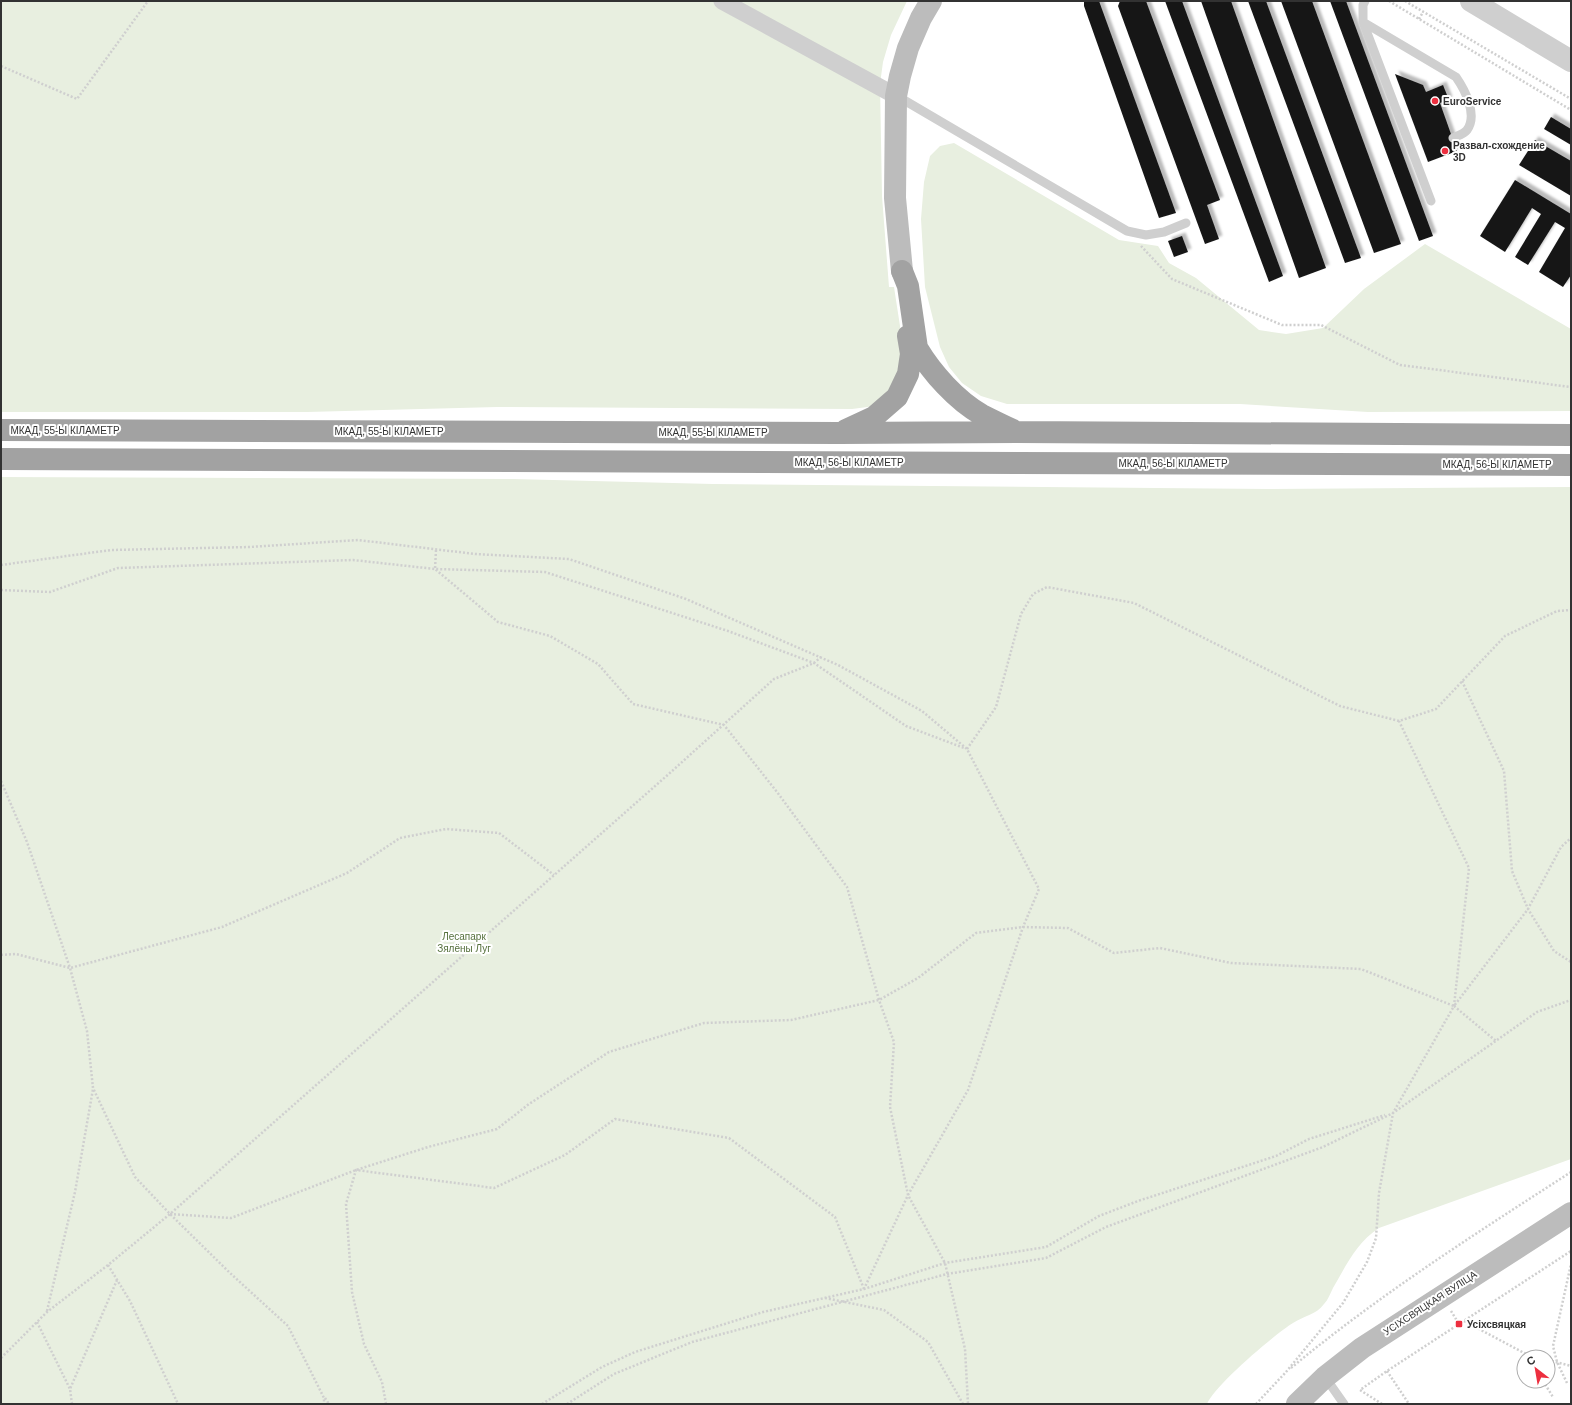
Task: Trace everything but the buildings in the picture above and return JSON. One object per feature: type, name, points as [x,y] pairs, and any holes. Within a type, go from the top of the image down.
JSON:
[{"type":"highway","points":[[902,271],[908,286],[917,348],[922,356],[957,397],[981,414],[1017,432]]},
{"type":"highway","points":[[840,433],[874,417],[897,398],[908,374],[911,354],[900,286],[902,271]]},
{"type":"highway","name":"МКАД, 55-Ы КІЛАМЕТР","points":[[1,430],[840,433]]},
{"type":"highway","points":[[840,433],[1017,432],[1571,435]]},
{"type":"highway","name":"МКАД, 56-Ы КІЛАМЕТР","points":[[1,459],[1571,465]]},
{"type":"main road","points":[[902,271],[895,198],[896,96],[908,48],[921,18],[931,1]]},
{"type":"main road","name":"УСІХСВЯЦКАЯ ВУЛІЦА","points":[[1297,1404],[1325,1377],[1368,1343],[1571,1213]]},
{"type":"street","points":[[722,1],[896,96]]},
{"type":"street","points":[[1471,1],[1571,61]]},
{"type":"lane","points":[[1365,1],[1363,5],[1363,22],[1418,152],[1431,201]]},
{"type":"lane","points":[[1363,22],[1456,77],[1464,88],[1470,105],[1471,121],[1466,131],[1453,138]]},
{"type":"lane","points":[[896,96],[1127,231],[1146,235],[1164,232],[1186,223]]},
{"type":"lane","points":[[1325,1377],[1344,1404]]},
{"type":"path","points":[[1,66],[77,99],[148,1]]},
{"type":"path","points":[[1388,1],[1571,110]]},
{"type":"path","points":[[1405,1],[1571,99]]},
{"type":"path","points":[[1419,19],[1423,12]]},
{"type":"path","points":[[1127,231],[1172,279],[1282,324],[1321,326],[1400,365],[1571,386]]},
{"type":"path","points":[[1,565],[111,550],[250,547],[358,540],[475,554],[569,560],[686,598],[838,665],[922,711],[967,749],[1039,889],[1023,927],[968,1090],[908,1195],[864,1289]]},
{"type":"path","points":[[435,570],[436,550]]},
{"type":"path","points":[[1,590],[50,592],[118,568],[353,560],[435,570],[545,572],[728,631],[814,663],[906,726],[967,749]]},
{"type":"path","points":[[435,570],[498,622],[550,636],[598,664],[632,704],[724,725],[777,792],[847,887],[879,1000],[894,1042],[890,1107],[908,1195],[945,1263],[965,1349],[968,1404]]},
{"type":"path","points":[[967,749],[996,707],[1021,614],[1034,594],[1047,587],[1134,603],[1340,706],[1399,721],[1436,709],[1505,636],[1557,610],[1571,610]]},
{"type":"path","points":[[1,1358],[47,1312],[108,1265],[170,1214],[724,725],[774,679],[814,663],[821,658]]},
{"type":"path","points":[[1462,681],[1504,771],[1512,870],[1528,909],[1554,951],[1571,962]]},
{"type":"path","points":[[1399,721],[1469,868],[1454,1006]]},
{"type":"path","points":[[1,781],[27,842],[70,968],[86,1031],[93,1088],[75,1192],[47,1312]]},
{"type":"path","points":[[1,955],[16,954],[70,968],[222,927],[347,873],[400,838],[446,829],[500,833],[554,875]]},
{"type":"path","points":[[1256,1404],[1286,1372],[1343,1302],[1367,1262],[1376,1238],[1379,1193],[1394,1113],[1454,1006],[1528,909],[1561,847],[1571,838]]},
{"type":"path","points":[[170,1214],[231,1218],[356,1170],[428,1147],[497,1129],[529,1104],[610,1052],[704,1023],[791,1020],[879,1000],[918,978],[976,933],[1023,927],[1068,928],[1114,953],[1160,948],[1231,963],[1361,969],[1454,1006],[1496,1041]]},
{"type":"path","points":[[567,1404],[614,1374],[692,1342],[947,1274],[1046,1258],[1106,1227],[1323,1147],[1394,1113],[1537,1012],[1571,1000]]},
{"type":"path","points":[[93,1088],[135,1177],[170,1214],[288,1326],[324,1398],[329,1404]]},
{"type":"path","points":[[542,1404],[602,1367],[635,1352],[763,1312],[864,1289],[945,1263],[1046,1247],[1099,1216],[1138,1201],[1276,1156],[1309,1139],[1394,1113]]},
{"type":"path","points":[[356,1170],[494,1188],[565,1155],[615,1119],[729,1138],[835,1217],[864,1289]]},
{"type":"path","points":[[356,1170],[346,1204],[352,1292],[364,1344],[382,1382],[386,1404]]},
{"type":"path","points":[[1286,1372],[1346,1324],[1456,1247],[1571,1172]]},
{"type":"path","points":[[1382,1404],[1360,1390],[1571,1251]]},
{"type":"path","points":[[1567,1384],[1557,1362],[1553,1346],[1571,1264]]},
{"type":"path","points":[[108,1265],[130,1301],[178,1404]]},
{"type":"path","points":[[70,1389],[117,1280]]},
{"type":"path","points":[[824,1298],[884,1310],[928,1342],[964,1404]]},
{"type":"path","points":[[1464,1321],[1517,1349]]},
{"type":"path","points":[[37,1322],[70,1389],[72,1404]]},
{"type":"path","points":[[1557,1362],[1571,1366]]},
{"type":"path","points":[[1387,1371],[1409,1404]]},
{"type":"path","points":[[1548,1389],[1553,1397]]},
{"type":"path","points":[[324,1398],[324,1404]]},
{"type":"green space","points":[[1,1],[907,1],[891,35],[883,62],[880,84],[882,196],[889,287],[894,287],[906,365],[893,390],[875,406],[852,409],[497,407],[307,412],[1,412]]},
{"type":"green space","points":[[954,143],[1119,240],[1158,246],[1169,263],[1196,278],[1259,330],[1286,334],[1323,328],[1364,289],[1425,244],[1571,329],[1571,411],[1368,412],[1240,404],[1007,404],[981,396],[962,383],[949,367],[940,347],[925,287],[921,219],[924,182],[930,156],[940,146]]},
{"type":"green space","name":"Лесапарк Зялёны Луг","points":[[1,477],[513,479],[713,484],[1268,489],[1571,487],[1571,1159],[1379,1228],[1364,1241],[1347,1263],[1327,1301],[1321,1308],[1284,1329],[1260,1349],[1221,1385],[1207,1404],[1,1404]]},
{"type":"place","name":"EuroService","points":[[1435,101]]},
{"type":"place","name":"Развал-схождение 3D","points":[[1445,151]]},
{"type":"place","name":"Усіхсвяцкая","points":[[1459,1324]]}]
